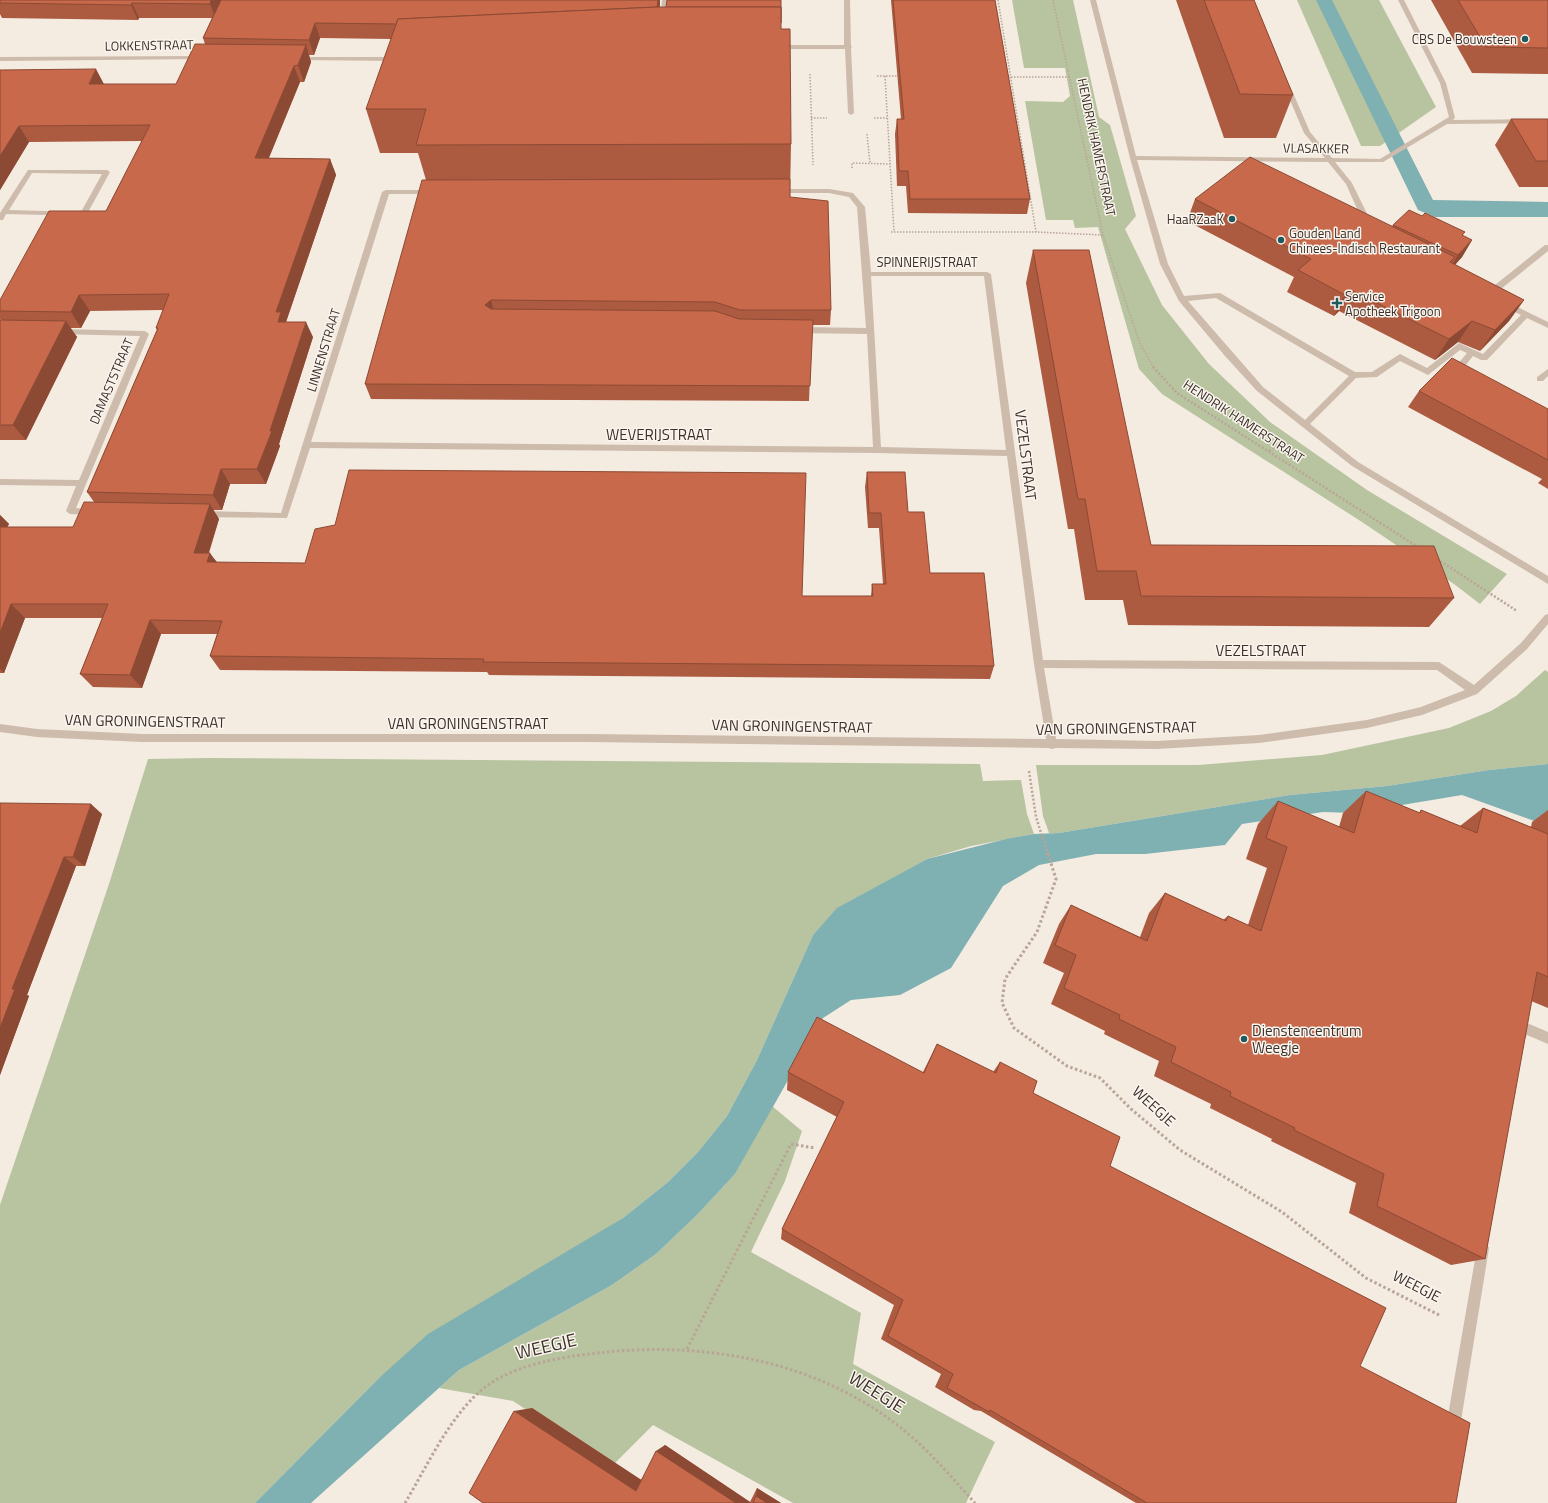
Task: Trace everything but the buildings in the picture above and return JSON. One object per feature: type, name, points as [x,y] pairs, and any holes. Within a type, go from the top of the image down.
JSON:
[{"type":"street","points":[[662,31],[665,0]]},
{"type":"street","points":[[847,0],[849,47],[848,76],[851,113]]},
{"type":"street","name":"HENDRIK HAMERSTRAAT","points":[[1092,0],[1133,158],[1164,264],[1182,299],[1228,354],[1260,389],[1355,464],[1548,580]]},
{"type":"street","points":[[1401,0],[1443,83],[1452,118],[1444,122]]},
{"type":"street","points":[[770,47],[849,47]]},
{"type":"street","points":[[203,56],[206,50]]},
{"type":"street","name":"LOKKENSTRAAT","points":[[0,59],[211,57]]},
{"type":"street","points":[[288,58],[402,59]]},
{"type":"street","points":[[1284,77],[1307,133],[1349,183],[1372,234]]},
{"type":"street","points":[[1444,122],[1548,121]]},
{"type":"street","name":"VLASAKKER","points":[[1133,158],[1381,161],[1444,122]]},
{"type":"street","points":[[30,171],[107,172],[83,214],[2,215],[30,171]]},
{"type":"street","points":[[766,191],[830,191],[851,195],[861,207],[871,331],[877,450]]},
{"type":"street","name":"LINNENSTRAAT","points":[[197,514],[284,516],[386,192],[441,192]]},
{"type":"street","points":[[1548,247],[1490,297],[1548,325]]},
{"type":"street","name":"SPINNERIJSTRAAT","points":[[867,274],[987,274]]},
{"type":"street","name":"VEZELSTRAAT","points":[[987,274],[1039,664],[1052,745]]},
{"type":"street","points":[[1182,299],[1217,294],[1354,375],[1374,375],[1400,357],[1428,372],[1459,346],[1484,358],[1526,315]]},
{"type":"street","points":[[794,330],[871,331]]},
{"type":"street","name":"DAMASTSTRAAT","points":[[53,332],[145,334],[70,511],[102,512]]},
{"type":"street","points":[[1469,378],[1456,371],[1472,352]]},
{"type":"street","points":[[1540,379],[1548,372]]},
{"type":"street","points":[[1305,425],[1354,375]]},
{"type":"street","name":"WEVERIJSTRAAT","points":[[306,445],[877,450],[1011,453]]},
{"type":"street","points":[[0,482],[82,483]]},
{"type":"street","name":"VAN GRONINGENSTRAAT","points":[[0,728],[37,733],[142,738],[588,738],[1052,745],[1157,745],[1259,739],[1367,724],[1422,711],[1474,691],[1524,646],[1548,618]]},
{"type":"street","name":"VEZELSTRAAT","points":[[1039,664],[1439,666],[1474,691]]},
{"type":"street","points":[[1518,1051],[1522,1027],[1548,1038]]},
{"type":"street","points":[[1451,1440],[1468,1330],[1485,1237]]},
{"type":"path","points":[[998,0],[1012,77],[1036,232]]},
{"type":"path","name":"HENDRIK HAMERSTRAAT","points":[[1053,0],[1071,77],[1103,235],[1140,344],[1152,365],[1177,393],[1421,549]]},
{"type":"path","points":[[810,48],[813,191]]},
{"type":"path","points":[[848,76],[901,76]]},
{"type":"path","points":[[885,76],[894,232]]},
{"type":"path","points":[[1004,77],[1071,77]]},
{"type":"path","points":[[864,231],[1036,232],[1103,235]]},
{"type":"path","points":[[1435,558],[1541,626]]},
{"type":"path","name":"WEEGJE","points":[[1036,817],[1056,879],[1037,932],[1005,979],[1002,1002],[1014,1028],[1067,1066],[1100,1078],[1131,1109],[1180,1150],[1282,1212],[1366,1278],[1468,1330]]},
{"type":"path","points":[[688,1349],[791,1144],[815,1148]]},
{"type":"path","name":"WEEGJE","points":[[405,1503],[463,1410],[489,1384],[521,1368],[574,1357],[626,1349],[688,1349],[768,1361],[810,1375],[847,1393],[889,1418],[932,1454],[975,1503]]},
{"type":"green space","points":[[1012,0],[1073,0],[1099,117],[1110,125],[1136,216],[1125,229],[1162,305],[1209,364],[1270,422],[1367,490],[1507,574],[1480,604],[1454,584],[1362,522],[1162,394],[1139,369],[1098,227],[1075,228],[1073,220],[1046,220],[1025,101],[1063,102],[1070,96],[1065,68],[1024,68]]},
{"type":"green space","points":[[1297,0],[1379,0],[1436,107],[1380,146],[1361,146]]},
{"type":"green space","points":[[1545,670],[1548,672],[1548,764],[1489,770],[1387,786],[1290,795],[1059,833],[1049,833],[1043,816],[1036,765],[1198,765],[1322,755],[1449,728],[1491,711],[1516,696]]},
{"type":"green space","points":[[208,758],[980,764],[983,781],[1021,780],[1027,814],[1034,834],[971,846],[927,859],[838,908],[813,935],[757,1060],[727,1116],[698,1152],[668,1182],[623,1218],[379,1378],[255,1503],[0,1503],[0,1205],[109,884],[148,759]]},
{"type":"green space","points":[[772,1106],[802,1131],[785,1181],[751,1252],[861,1313],[853,1364],[995,1442],[966,1503],[793,1503],[653,1425],[612,1466],[513,1401],[439,1388],[459,1370],[612,1285],[656,1254],[697,1215],[735,1174]]},
{"type":"water","points":[[1316,0],[1332,0],[1433,200],[1548,202],[1548,217],[1435,217],[1418,210]]},
{"type":"water","points":[[1548,764],[1548,826],[1462,795],[1354,813],[1323,812],[1242,824],[1225,845],[1145,854],[1096,854],[1039,865],[1003,886],[951,968],[900,995],[851,1000],[823,1018],[735,1174],[697,1215],[656,1254],[612,1285],[459,1370],[311,1503],[255,1503],[379,1378],[428,1334],[623,1218],[668,1182],[698,1152],[727,1116],[757,1060],[813,935],[837,908],[927,859],[1006,839],[1034,834],[1059,833],[1290,795],[1387,786],[1489,770]]},
{"type":"place","name":"CBS De Bouwsteen","points":[[1525,39]]},
{"type":"place","name":"HaaRZaaK","points":[[1232,219]]},
{"type":"place","name":"Gouden Land Chinees-Indisch Restaurant","points":[[1281,240]]},
{"type":"place","name":"Service Apotheek Trigoon","points":[[1337,303]]},
{"type":"place","name":"Dienstencentrum Weegje","points":[[1244,1039]]}]
